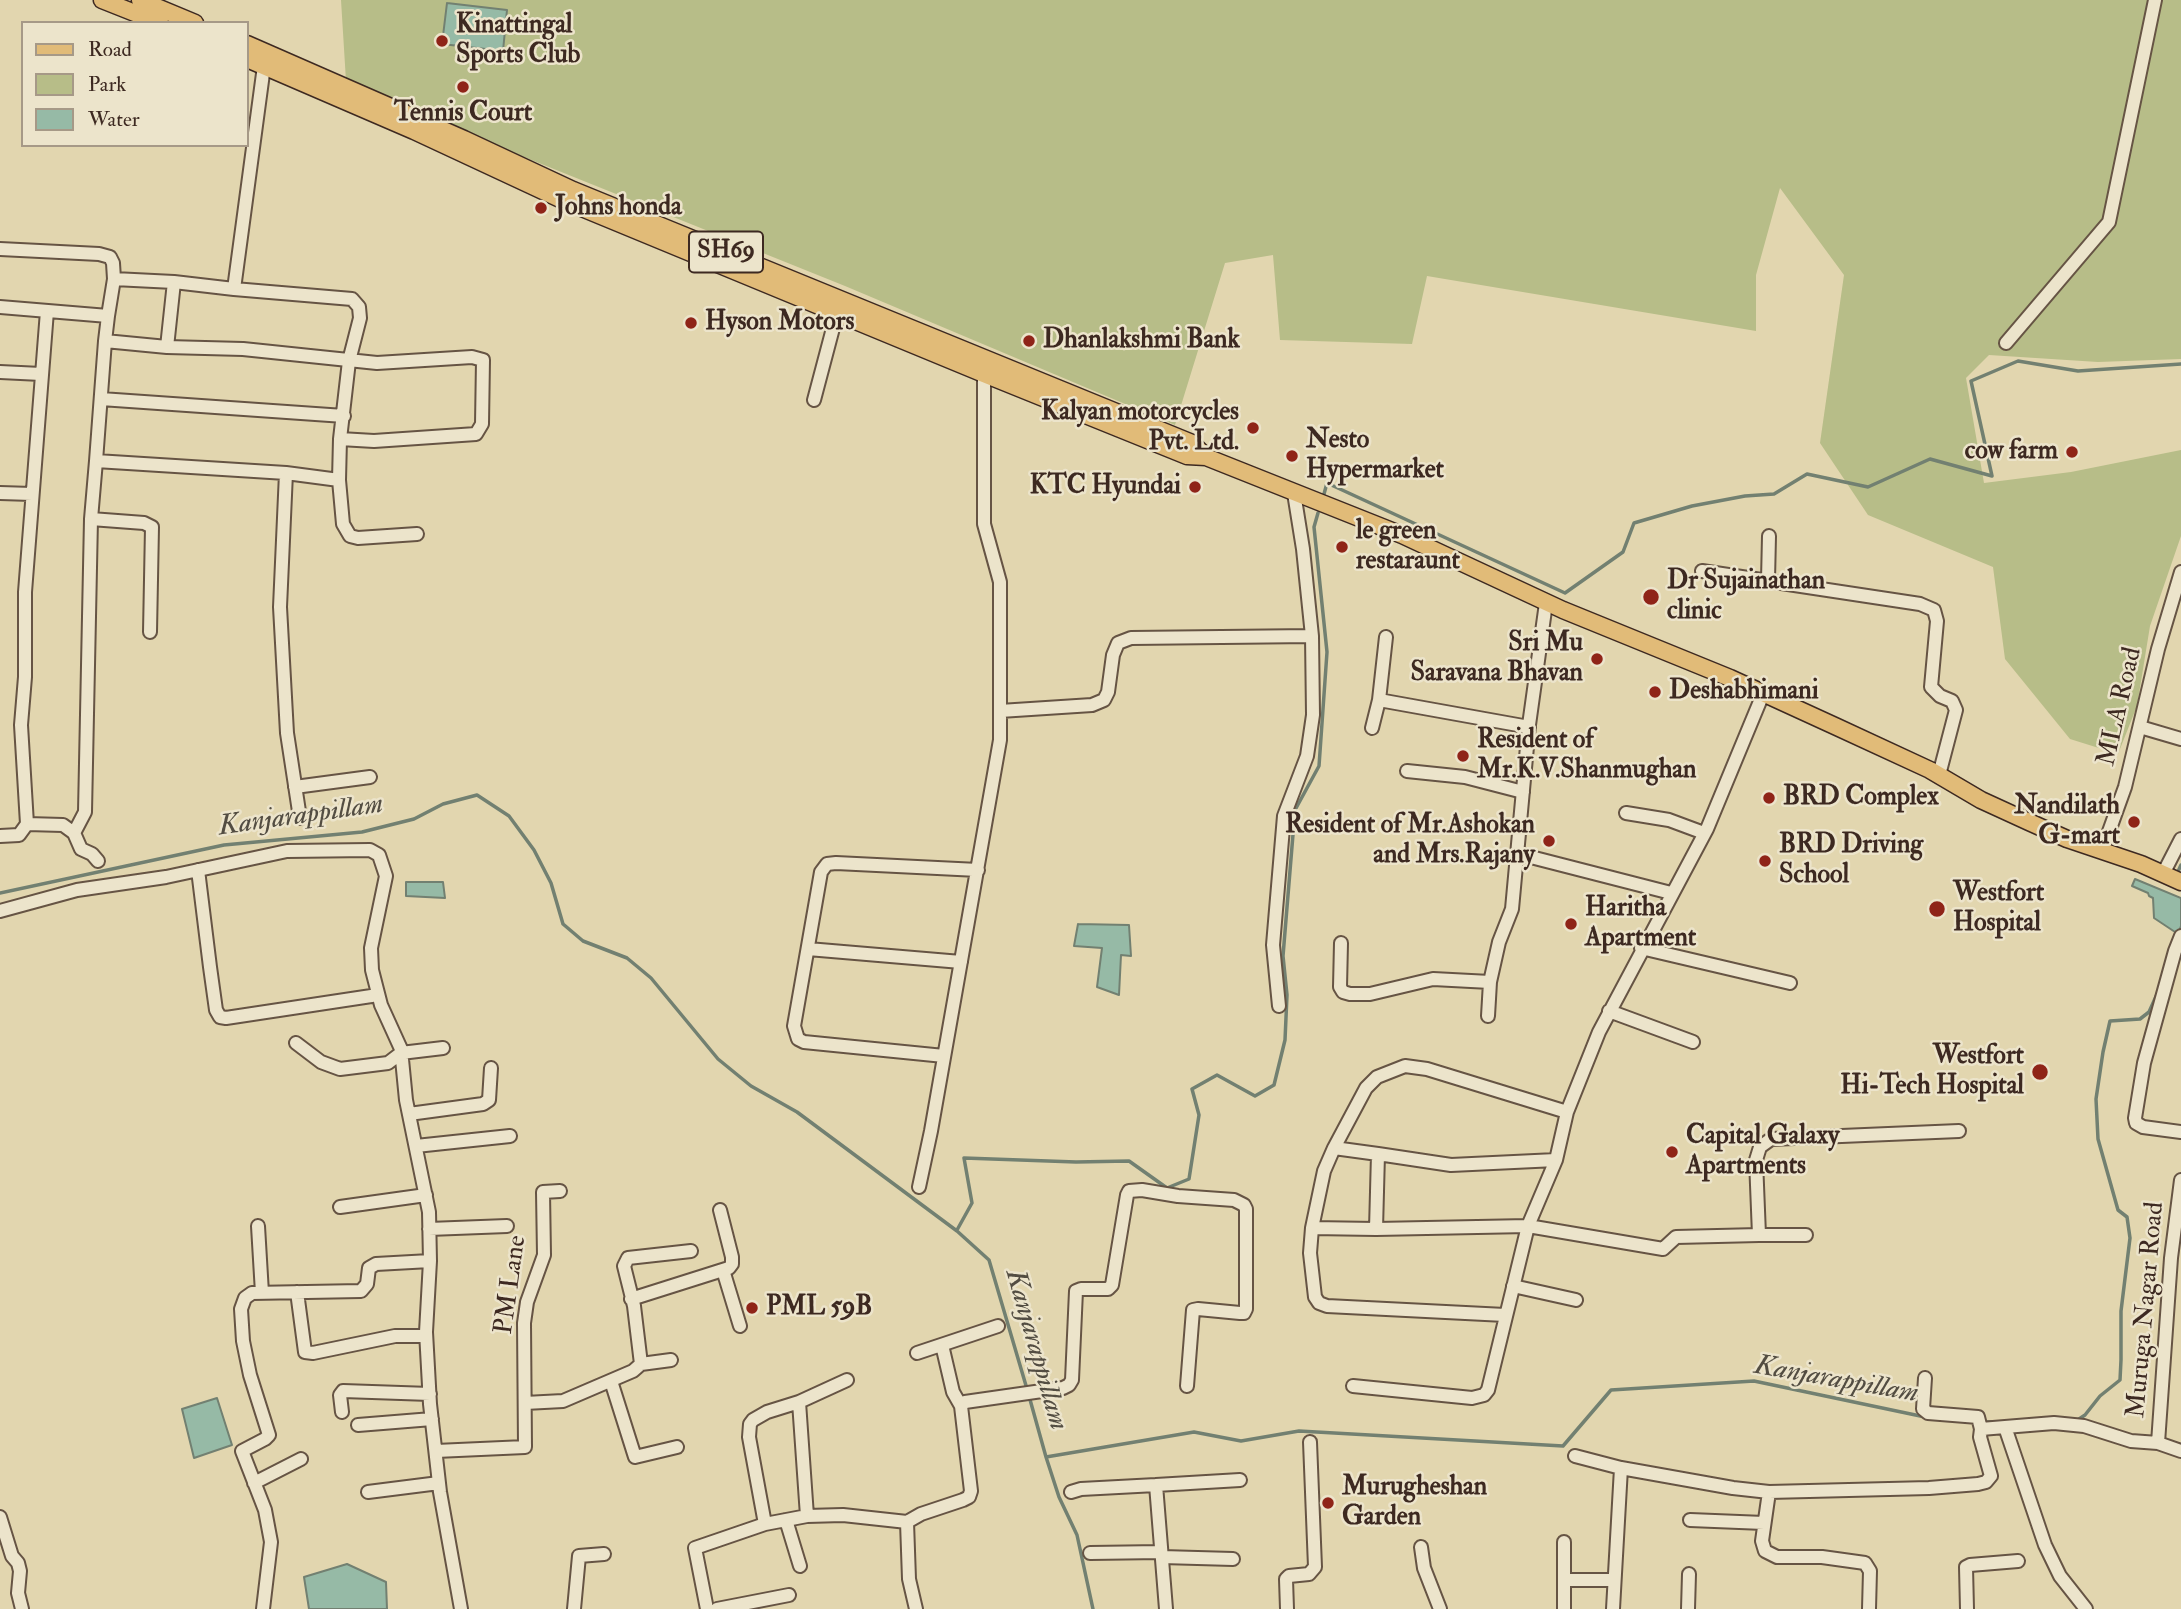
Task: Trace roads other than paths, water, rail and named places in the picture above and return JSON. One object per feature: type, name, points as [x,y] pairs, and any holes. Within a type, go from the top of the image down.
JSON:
[{"type":"main road","points":[[102,0],[155,21]]},
{"type":"main road","points":[[140,0],[190,21]]},
{"type":"main road","name":"SH69","points":[[248,44],[573,190],[1192,443],[1206,457],[1463,561],[1546,603],[1763,694],[1939,775],[1981,800],[2029,822],[2174,879]]},
{"type":"main road","points":[[248,59],[402,126],[559,199],[1188,456],[1206,457]]},
{"type":"street","points":[[2006,343],[2109,222],[2155,0]]},
{"type":"street","points":[[234,289],[264,66]]},
{"type":"street","points":[[0,249],[99,254],[110,257],[113,263],[114,279],[105,341],[91,519],[85,812],[74,833]]},
{"type":"street","points":[[114,279],[352,299],[359,307],[360,318],[349,360],[341,439],[339,480],[343,524],[351,536],[358,538],[417,534]]},
{"type":"street","points":[[167,347],[174,282]]},
{"type":"street","points":[[0,307],[108,316]]},
{"type":"street","points":[[0,836],[19,835],[27,824],[22,725],[25,592],[47,311]]},
{"type":"street","points":[[814,400],[837,313]]},
{"type":"street","points":[[105,341],[167,347],[243,349],[377,362],[480,357],[484,365],[481,430],[470,435],[341,439]]},
{"type":"street","points":[[0,372],[41,374]]},
{"type":"street","points":[[919,1187],[1000,740],[1000,582],[984,524],[984,374]]},
{"type":"street","points":[[101,399],[344,416]]},
{"type":"street","points":[[96,461],[339,480]]},
{"type":"street","points":[[286,474],[280,607],[287,733],[300,818]]},
{"type":"street","points":[[0,493],[32,494]]},
{"type":"street","points":[[1279,1006],[1273,945],[1284,816],[1307,756],[1313,715],[1312,636],[1294,493]]},
{"type":"street","points":[[91,519],[144,523],[152,527],[150,632]]},
{"type":"street","points":[[1768,580],[1769,536]]},
{"type":"street","points":[[1702,571],[1920,604],[1934,610],[1937,621],[1931,687],[1940,696],[1952,701],[1956,710],[1939,775]]},
{"type":"street","name":"MLA Road","points":[[2102,851],[2125,787],[2158,649],[2181,572]]},
{"type":"street","points":[[1488,1016],[1490,982],[1512,909],[1529,727],[1546,603]]},
{"type":"street","points":[[1000,712],[1092,705],[1104,700],[1118,643],[1131,638],[1312,636]]},
{"type":"street","points":[[1373,728],[1386,637]]},
{"type":"street","points":[[1353,1386],[1479,1398],[1488,1390],[1504,1315],[1528,1226],[1556,1160],[1567,1111],[1598,1031],[1704,833],[1763,694]]},
{"type":"street","points":[[1379,700],[1529,727]]},
{"type":"street","points":[[2140,726],[2181,739]]},
{"type":"street","points":[[1407,771],[1465,777],[1523,792]]},
{"type":"street","points":[[295,787],[370,777]]},
{"type":"street","points":[[1626,813],[1669,820],[1704,833]]},
{"type":"street","points":[[27,824],[63,825],[74,833],[81,849],[92,854],[98,861]]},
{"type":"street","points":[[2174,879],[2181,839]]},
{"type":"street","points":[[0,911],[103,884],[198,870],[287,851],[370,850],[379,855],[387,876],[372,948],[372,970],[378,995],[401,1053],[409,1114],[426,1195],[430,1261],[426,1336],[432,1419],[439,1483],[461,1609]]},
{"type":"street","points":[[1519,854],[1671,893]]},
{"type":"street","points":[[944,1056],[804,1042],[797,1039],[794,1026],[821,872],[827,864],[978,870]]},
{"type":"street","points":[[198,870],[216,1010],[220,1017],[378,995]]},
{"type":"street","points":[[2181,936],[2151,1037],[2135,1118],[2136,1124],[2143,1127],[2181,1132]]},
{"type":"street","points":[[1341,943],[1340,987],[1343,992],[1350,994],[1370,994],[1433,979],[1490,982]]},
{"type":"street","points":[[1641,948],[1790,983]]},
{"type":"street","points":[[808,949],[961,962]]},
{"type":"street","points":[[1609,1011],[1693,1042]]},
{"type":"street","points":[[296,1043],[321,1062],[340,1069],[388,1063],[401,1053],[443,1048]]},
{"type":"street","points":[[1504,1315],[1327,1306],[1319,1303],[1315,1297],[1311,1272],[1312,1228],[1319,1190],[1334,1148],[1366,1088],[1377,1077],[1405,1066],[1427,1069],[1567,1111]]},
{"type":"street","points":[[409,1114],[483,1104],[489,1100],[491,1068]]},
{"type":"street","points":[[1759,1235],[1756,1160],[1760,1147],[1771,1139],[1959,1131]]},
{"type":"street","points":[[415,1146],[510,1136]]},
{"type":"street","points":[[1334,1148],[1451,1165],[1556,1160]]},
{"type":"street","points":[[1376,1229],[1378,1154]]},
{"type":"street","name":"Muruga Nagar Road","points":[[2158,1443],[2174,1309],[2181,1180]]},
{"type":"street","points":[[961,1406],[965,1402],[1069,1385],[1072,1380],[1076,1291],[1108,1289],[1112,1285],[1127,1195],[1133,1190],[1234,1200],[1246,1209],[1246,1309],[1244,1313],[1193,1310],[1187,1386]]},
{"type":"street","name":"PM Lane","points":[[436,1451],[525,1447],[524,1323],[527,1302],[544,1255],[543,1192],[560,1191]]},
{"type":"street","points":[[340,1206],[426,1195]]},
{"type":"street","points":[[631,1299],[723,1270],[732,1264],[720,1210]]},
{"type":"street","points":[[258,1226],[262,1293]]},
{"type":"street","points":[[429,1229],[506,1226]]},
{"type":"street","points":[[1312,1228],[1528,1226],[1663,1249],[1676,1237],[1807,1235]]},
{"type":"street","points":[[641,1364],[624,1266],[628,1258],[691,1251]]},
{"type":"street","points":[[263,1609],[271,1542],[265,1510],[242,1451],[265,1439],[269,1435],[269,1429],[250,1375],[243,1341],[241,1309],[245,1298],[252,1293],[361,1290],[367,1284],[369,1268],[376,1264],[430,1261]]},
{"type":"street","points":[[723,1270],[740,1326]]},
{"type":"street","points":[[1513,1286],[1576,1300]]},
{"type":"street","points":[[297,1292],[305,1352],[313,1353],[395,1336],[426,1336]]},
{"type":"street","points":[[917,1353],[998,1326]]},
{"type":"street","points":[[707,1609],[695,1548],[765,1524],[807,1516],[843,1515],[907,1522],[969,1497],[971,1491],[961,1406],[953,1392],[942,1345]]},
{"type":"street","points":[[525,1403],[563,1401],[633,1371],[641,1364],[671,1360]]},
{"type":"street","points":[[1924,1378],[1923,1409],[1928,1413],[2005,1427],[2054,1423],[2084,1426],[2131,1441],[2158,1443],[2181,1451]]},
{"type":"street","points":[[765,1524],[749,1437],[750,1424],[766,1412],[799,1402],[847,1380]]},
{"type":"street","points":[[611,1381],[635,1457],[677,1447]]},
{"type":"street","points":[[342,1412],[340,1395],[343,1391],[430,1394]]},
{"type":"street","points":[[799,1402],[807,1516]]},
{"type":"street","points":[[358,1425],[432,1419]]},
{"type":"street","points":[[1575,1456],[1621,1468],[1769,1492],[1929,1488],[1986,1482],[1991,1476],[1980,1437],[1980,1423]]},
{"type":"street","points":[[2005,1427],[2045,1545],[2060,1576],[2085,1609]]},
{"type":"street","points":[[1287,1609],[1286,1579],[1289,1576],[1314,1572],[1315,1567],[1310,1442]]},
{"type":"street","points":[[254,1483],[301,1459]]},
{"type":"street","points":[[1613,1609],[1621,1468]]},
{"type":"street","points":[[1071,1492],[1081,1489],[1240,1480]]},
{"type":"street","points":[[368,1492],[439,1483]]},
{"type":"street","points":[[1156,1485],[1166,1609]]},
{"type":"street","points":[[1769,1492],[1762,1546],[1769,1554],[1777,1557],[1865,1563],[1870,1571],[1869,1609]]},
{"type":"street","points":[[0,1517],[12,1556],[20,1571],[18,1593],[22,1609]]},
{"type":"street","points":[[786,1520],[800,1566]]},
{"type":"street","points":[[1690,1520],[1764,1522]]},
{"type":"street","points":[[907,1522],[909,1579],[916,1609]]},
{"type":"street","points":[[1564,1542],[1564,1609]]},
{"type":"street","points":[[1421,1547],[1426,1575],[1440,1609]]},
{"type":"street","points":[[1090,1553],[1233,1559]]},
{"type":"street","points":[[574,1609],[579,1556],[604,1554]]},
{"type":"street","points":[[1968,1609],[1966,1567],[1970,1564],[2018,1561]]},
{"type":"street","points":[[1688,1609],[1689,1574]]},
{"type":"street","points":[[1565,1580],[1613,1580]]},
{"type":"street","points":[[717,1609],[789,1595]]},
{"type":"water","points":[[447,3],[507,10],[503,51],[442,44]]},
{"type":"water","points":[[2135,879],[2181,898],[2181,926],[2178,934],[2154,918],[2153,898],[2132,886]]},
{"type":"water","points":[[406,882],[443,882],[445,898],[406,896]]},
{"type":"water","points":[[1078,924],[1129,925],[1131,956],[1121,955],[1119,995],[1097,987],[1102,948],[1074,946]]},
{"type":"water","points":[[217,1398],[232,1445],[194,1458],[182,1409]]},
{"type":"water","points":[[347,1564],[386,1582],[387,1609],[309,1609],[304,1577]]},
{"type":"waterway","points":[[1324,494],[1327,483],[1565,593],[1623,552],[1634,523],[1692,506],[1745,496],[1774,494],[1807,474],[1868,487],[1930,459],[1992,476],[1971,381],[2018,361],[2078,371],[2181,364]]},
{"type":"waterway","points":[[957,1230],[972,1203],[964,1158],[1129,1161],[1167,1188],[1189,1179],[1199,1115],[1192,1089],[1217,1075],[1255,1096],[1274,1085],[1285,1040],[1287,995],[1283,956],[1295,810],[1319,766],[1327,652],[1314,527],[1318,513]]},
{"type":"waterway","name":"Kanjarappillam","points":[[0,893],[224,845],[362,832],[414,819],[443,804],[477,795],[509,816],[534,850],[551,883],[563,924],[583,941],[627,958],[651,978],[718,1059],[751,1086],[797,1112],[957,1231],[989,1260],[1027,1389]]},
{"type":"waterway","points":[[2176,876],[2181,865]]},
{"type":"waterway","points":[[2076,1421],[2120,1380],[2121,1311],[2130,1238],[2127,1217],[2118,1210],[2098,1139],[2096,1099],[2103,1052],[2110,1021],[2140,1019],[2149,1012],[2158,992]]},
{"type":"waterway","name":"Kanjarappillam","points":[[1029,1396],[1046,1457],[1194,1432],[1241,1441],[1299,1431],[1563,1446],[1611,1390],[1754,1381],[1925,1417]]},
{"type":"waterway","name":"Kanjarappillam","points":[[1981,1422],[2002,1422]]},
{"type":"waterway","points":[[1046,1457],[1059,1497],[1077,1535],[1093,1609]]},
{"type":"place","name":"Kinattingal Sports Club","points":[[442,41]]},
{"type":"place","name":"Tennis Court","points":[[463,87]]},
{"type":"place","name":"Johns honda","points":[[541,208]]},
{"type":"place","name":"Hyson Motors","points":[[691,323]]},
{"type":"place","name":"Dhanlakshmi Bank","points":[[1029,341]]},
{"type":"place","name":"Kalyan motorcycles Pvt. Ltd.","points":[[1253,428]]},
{"type":"place","name":"cow farm","points":[[2072,452]]},
{"type":"place","name":"Nesto Hypermarket","points":[[1292,456]]},
{"type":"place","name":"KTC Hyundai","points":[[1195,487]]},
{"type":"place","name":"le green restaraunt","points":[[1342,547]]},
{"type":"place","name":"Dr Sujainathan clinic","points":[[1651,597]]},
{"type":"place","name":"Sri Mu Saravana Bhavan","points":[[1597,659]]},
{"type":"place","name":"Deshabhimani","points":[[1655,692]]},
{"type":"place","name":"Resident of Mr.K.V.Shanmughan","points":[[1463,756]]},
{"type":"place","name":"BRD Complex","points":[[1769,798]]},
{"type":"place","name":"Nandilath G-mart","points":[[2134,822]]},
{"type":"place","name":"Resident of Mr.Ashokan and Mrs.Rajany","points":[[1549,841]]},
{"type":"place","name":"BRD Driving School","points":[[1765,861]]},
{"type":"place","name":"Westfort Hospital","points":[[1937,909]]},
{"type":"place","name":"Haritha Apartment","points":[[1571,924]]},
{"type":"place","name":"Westfort Hi-Tech Hospital","points":[[2040,1072]]},
{"type":"place","name":"Capital Galaxy Apartments","points":[[1672,1152]]},
{"type":"place","name":"PML 59B","points":[[752,1308]]},
{"type":"place","name":"Murugheshan Garden","points":[[1328,1503]]}]
